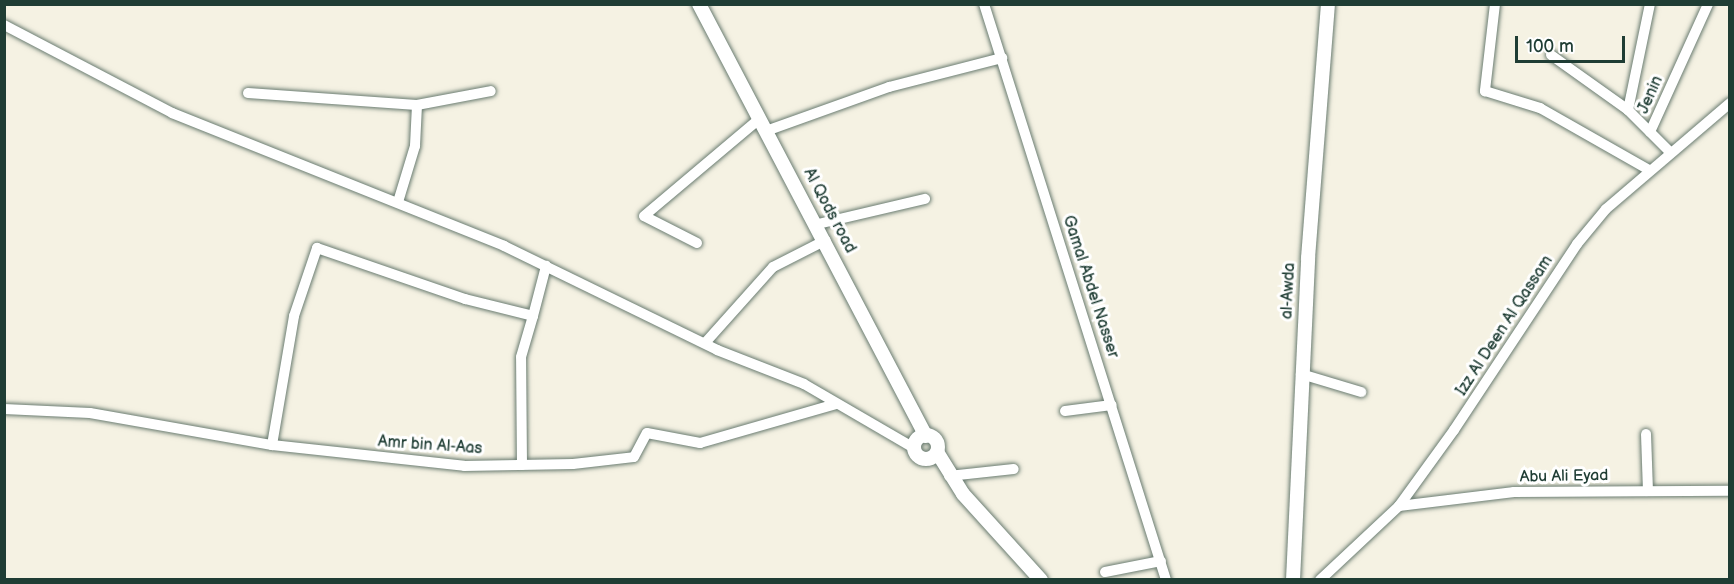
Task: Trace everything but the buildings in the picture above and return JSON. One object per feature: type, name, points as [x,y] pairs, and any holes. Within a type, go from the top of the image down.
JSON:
[{"type":"main road","name":"Al Qods road","points":[[699,4],[766,132],[818,224],[926,436]]},
{"type":"main road","name":"al-Awda","points":[[1293,579],[1301,374],[1328,4]]},
{"type":"main road","points":[[926,436],[936,442],[932,455],[918,456],[914,448],[917,439],[926,436]]},
{"type":"main road","points":[[932,455],[1041,579]]},
{"type":"main road","points":[[932,455],[1033,579]]},
{"type":"street","name":"Gamal Abdel Nasser","points":[[984,4],[1166,579]]},
{"type":"street","points":[[1495,4],[1485,91],[1540,108],[1649,170]]},
{"type":"street","points":[[1628,110],[1650,4]]},
{"type":"street","name":"Jenin","points":[[1650,132],[1708,4]]},
{"type":"street","points":[[4,25],[172,113],[398,202],[546,266],[705,343],[804,384],[914,448]]},
{"type":"street","points":[[1551,55],[1628,110],[1670,152]]},
{"type":"street","points":[[766,132],[889,87],[1002,58]]},
{"type":"street","points":[[248,93],[417,105],[491,91]]},
{"type":"street","name":"Izz Al Deen Al Qassam","points":[[1320,579],[1399,506],[1454,430],[1577,244],[1606,209],[1730,103]]},
{"type":"street","points":[[398,202],[415,146],[417,105]]},
{"type":"street","points":[[697,243],[644,216],[759,119]]},
{"type":"street","points":[[818,224],[925,199]]},
{"type":"street","points":[[705,343],[773,267],[826,240]]},
{"type":"street","points":[[272,445],[294,316],[317,248],[465,299],[533,316]]},
{"type":"street","points":[[522,465],[521,357],[546,266]]},
{"type":"street","points":[[1301,374],[1361,392]]},
{"type":"street","name":"Amr bin Al-Aas","points":[[4,410],[90,413],[272,445],[456,465],[522,465],[573,464],[633,457],[647,433],[700,443],[836,404]]},
{"type":"street","points":[[1065,411],[1112,405]]},
{"type":"street","points":[[1646,434],[1648,491]]},
{"type":"street","points":[[949,476],[1014,469]]},
{"type":"street","name":"Abu Ali Eyad","points":[[1399,506],[1514,492],[1730,491]]},
{"type":"street","points":[[1105,572],[1161,561]]}]
